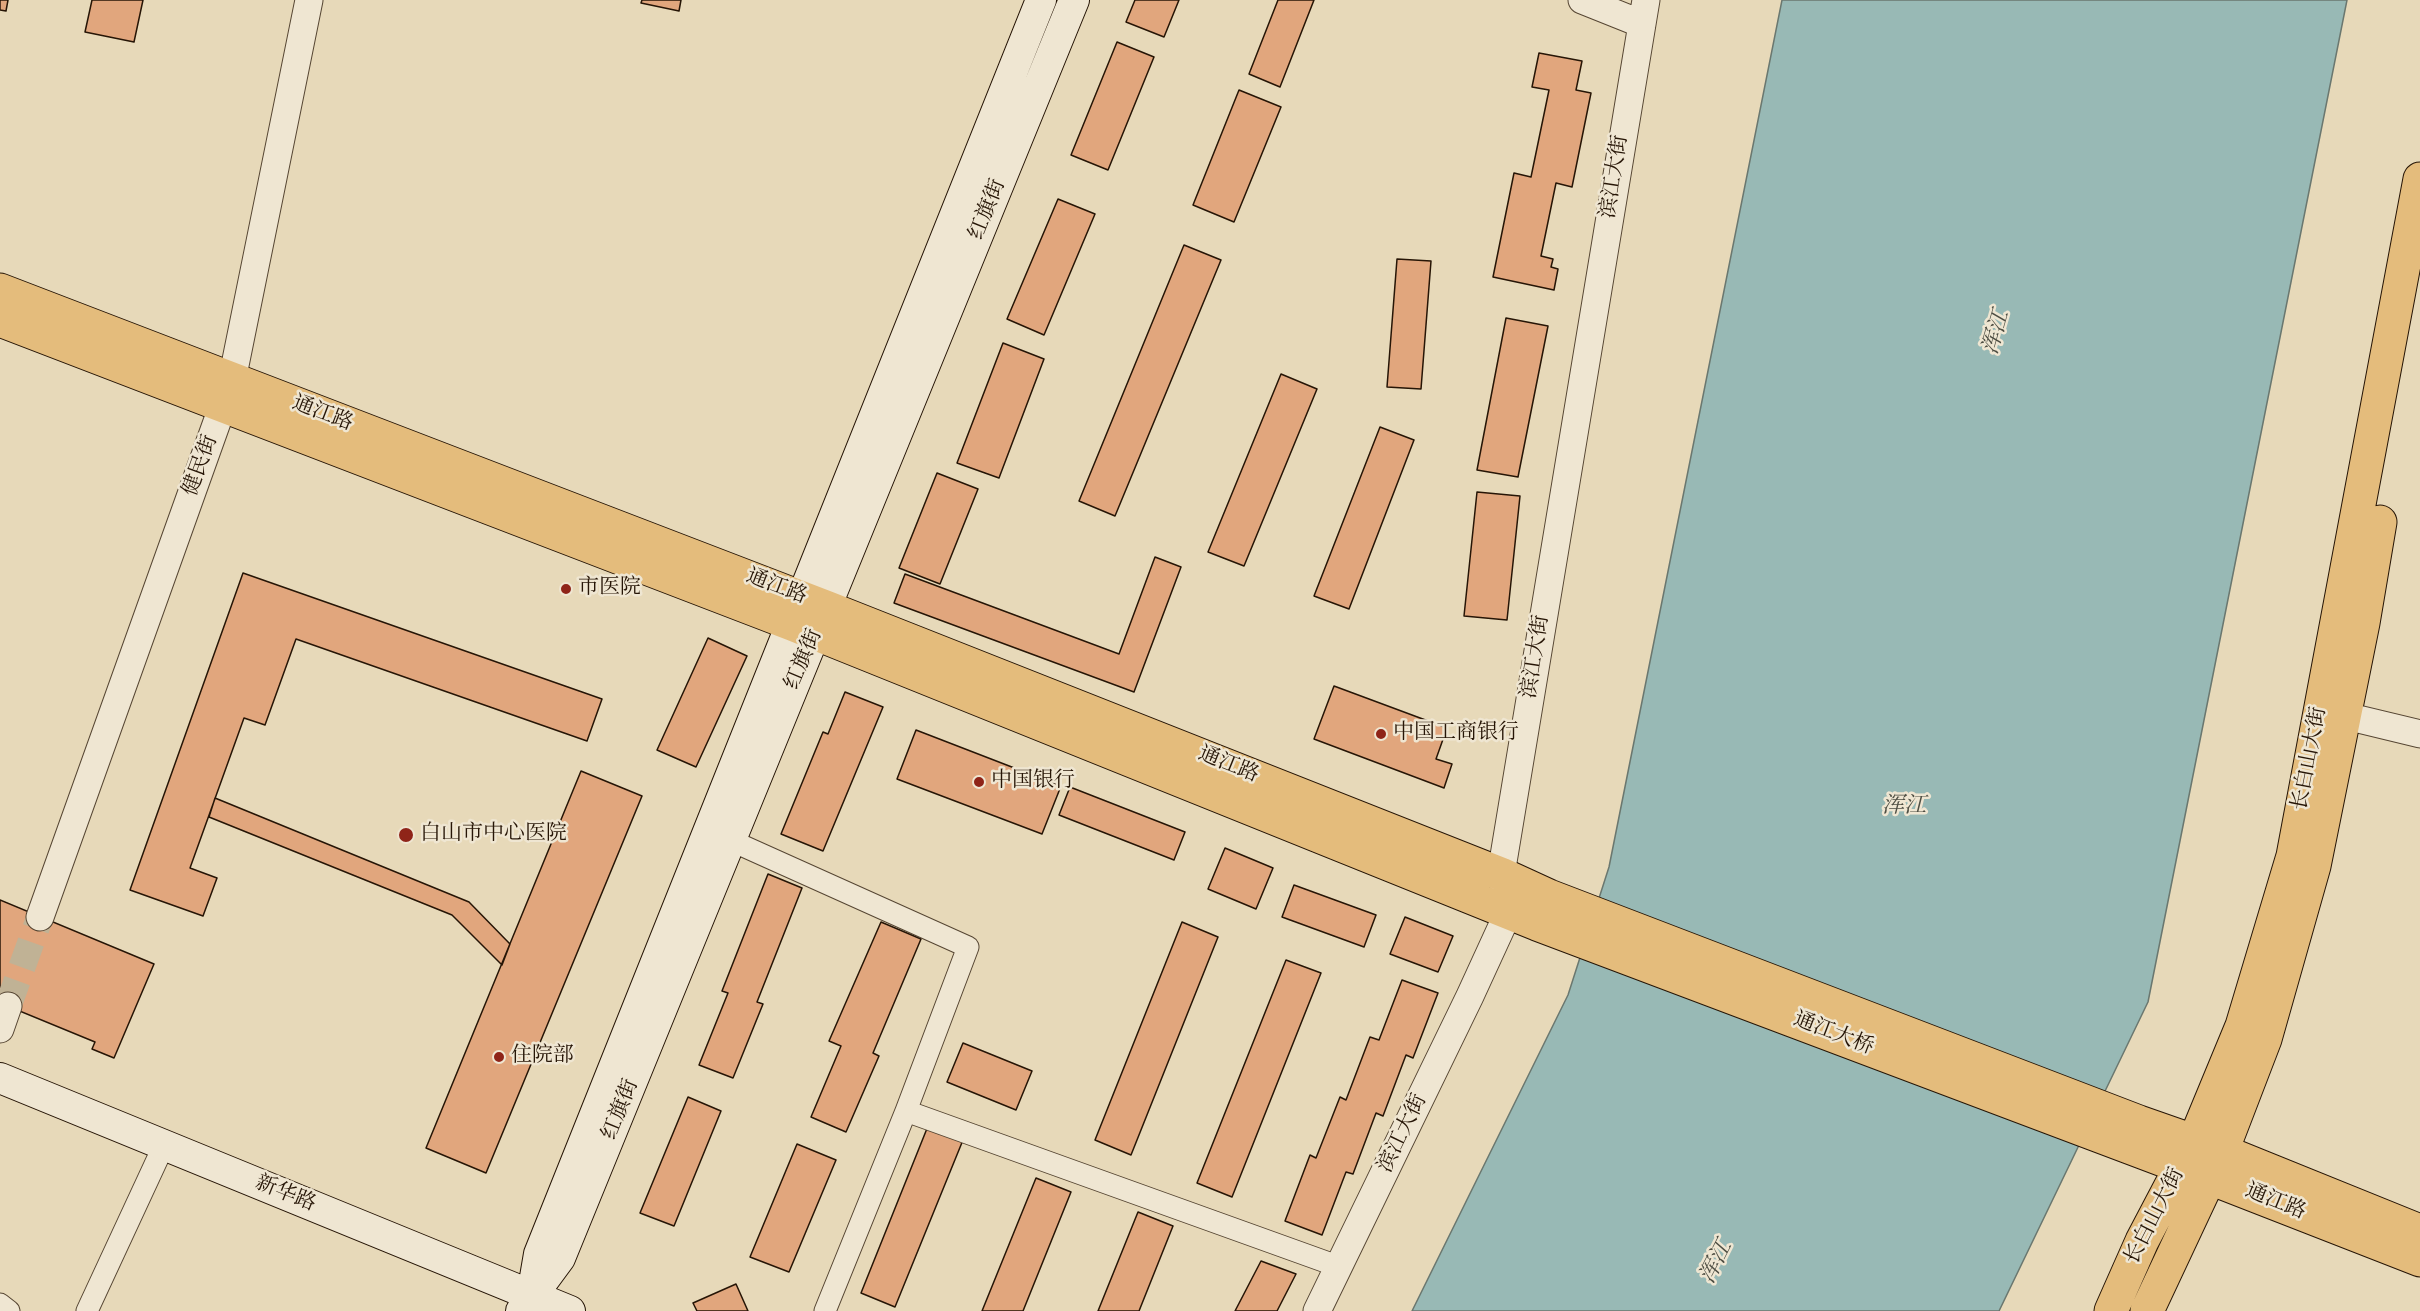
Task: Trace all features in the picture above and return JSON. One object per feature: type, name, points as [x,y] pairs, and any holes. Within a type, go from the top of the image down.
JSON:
[{"type":"main road","points":[[527,1303],[539,1254],[809,616],[1041,0]]},
{"type":"main road","name":"红旗街","points":[[527,1303],[561,1258],[732,841],[809,616],[1074,0]]},
{"type":"main road","name":"长白山大街","points":[[2147,1311],[2202,1159],[2265,1039],[2311,877],[2332,712],[2342,606],[2416,221],[2420,179]]},
{"type":"main road","name":"通江路","points":[[0,290],[228,393]]},
{"type":"main road","name":"长白山大街","points":[[2332,712],[2420,297]]},
{"type":"main road","name":"通江路","points":[[0,320],[228,393],[809,616],[1501,874],[1532,910]]},
{"type":"main road","name":"通江路","points":[[809,616],[1532,910]]},
{"type":"main road","name":"通江大桥","points":[[1532,910],[2134,1135]]},
{"type":"main road","name":"新华路","points":[[0,1078],[164,1145],[527,1303],[570,1311]]},
{"type":"main road","name":"通江路","points":[[2134,1135],[2420,1231]]},
{"type":"main road","name":"通江路","points":[[2202,1159],[2420,1260]]},
{"type":"main road","name":"长白山大街","points":[[2111,1311],[2142,1241],[2202,1159]]},
{"type":"street","name":"健民街","points":[[40,917],[228,393],[309,0]]},
{"type":"street","points":[[1582,0],[1644,12]]},
{"type":"street","name":"滨江大街","points":[[1501,874],[1644,12]]},
{"type":"street","points":[[2332,712],[2420,734]]},
{"type":"street","points":[[732,841],[968,947],[906,1111],[825,1311]]},
{"type":"street","name":"滨江大街","points":[[1317,1311],[1532,910]]},
{"type":"street","points":[[906,1111],[1340,1267]]},
{"type":"street","points":[[87,1311],[164,1145]]},
{"type":"street","points":[[0,1304],[9,1311]]},
{"type":"water","name":"浑江","points":[[1782,0],[2347,0],[2148,1002],[1999,1311],[1412,1311],[1568,995],[1609,867]]},
{"type":"building","points":[[0,0],[8,0],[6,11],[0,10]]},
{"type":"building","points":[[92,0],[143,0],[134,42],[85,32]]},
{"type":"building","points":[[642,0],[681,0],[679,11],[641,3]]},
{"type":"building","points":[[1135,0],[1179,0],[1164,37],[1126,22]]},
{"type":"building","points":[[1278,0],[1314,0],[1280,87],[1249,74]]},
{"type":"building","points":[[1117,42],[1154,57],[1108,170],[1071,155]]},
{"type":"building","points":[[1539,53],[1582,61],[1576,90],[1591,93],[1572,187],[1556,183],[1541,256],[1553,259],[1551,267],[1558,269],[1554,290],[1493,277],[1514,173],[1531,177],[1549,90],[1532,87]]},
{"type":"building","points":[[1239,90],[1281,107],[1234,222],[1193,205]]},
{"type":"building","points":[[1058,199],[1095,214],[1044,335],[1007,319]]},
{"type":"building","points":[[1184,245],[1221,260],[1115,516],[1079,501]]},
{"type":"building","points":[[1397,259],[1431,261],[1421,389],[1387,387]]},
{"type":"building","points":[[1506,318],[1548,326],[1518,477],[1477,470]]},
{"type":"building","points":[[1003,343],[1044,359],[999,478],[957,463]]},
{"type":"building","points":[[1281,374],[1317,389],[1244,566],[1208,552]]},
{"type":"building","points":[[1380,427],[1414,440],[1349,609],[1314,596]]},
{"type":"building","points":[[937,473],[978,489],[940,584],[899,568]]},
{"type":"building","points":[[1477,492],[1520,496],[1507,620],[1464,616]]},
{"type":"building","points":[[1155,557],[1181,567],[1134,692],[894,603],[905,574],[1119,654]]},
{"type":"building","points":[[243,573],[602,699],[587,741],[296,639],[265,725],[244,718],[190,868],[217,878],[203,916],[130,890]]},
{"type":"building","points":[[708,638],[747,656],[696,767],[657,750]]},
{"type":"building","name":"中国工商银行","points":[[1334,686],[1447,728],[1436,759],[1452,764],[1444,788],[1314,739]]},
{"type":"building","points":[[845,692],[883,707],[823,851],[781,834],[823,732],[828,734]]},
{"type":"building","name":"中国银行","points":[[916,730],[1061,786],[1042,834],[897,779]]},
{"type":"building","name":"住院部","points":[[581,771],[642,796],[486,1173],[426,1148]]},
{"type":"building","points":[[1070,787],[1185,832],[1174,860],[1059,815]]},
{"type":"building","points":[[215,798],[469,902],[510,944],[502,965],[452,915],[209,817]]},
{"type":"building","points":[[1225,848],[1273,868],[1256,909],[1208,889]]},
{"type":"building","points":[[768,874],[802,888],[757,1002],[763,1004],[733,1078],[699,1065],[728,993],[722,991]]},
{"type":"building","points":[[1294,885],[1376,915],[1364,947],[1282,917]]},
{"type":"building","points":[[0,900],[154,964],[114,1058],[92,1049],[95,1042],[0,1003]]},
{"type":"building","points":[[1405,917],[1453,936],[1438,972],[1390,954]]},
{"type":"building","points":[[881,922],[921,939],[873,1053],[879,1056],[846,1132],[811,1117],[841,1046],[829,1041]]},
{"type":"building","points":[[1182,922],[1218,937],[1131,1155],[1095,1140]]},
{"type":"building","points":[[1286,960],[1321,973],[1232,1197],[1197,1183]]},
{"type":"building","points":[[1402,980],[1438,993],[1413,1058],[1406,1055],[1383,1116],[1376,1113],[1353,1174],[1346,1172],[1322,1235],[1285,1221],[1310,1155],[1316,1158],[1340,1097],[1346,1100],[1370,1037],[1379,1040]]},
{"type":"building","points":[[963,1043],[1032,1071],[1016,1110],[947,1082]]},
{"type":"building","points":[[688,1097],[721,1111],[674,1226],[640,1213]]},
{"type":"building","points":[[928,1126],[963,1140],[895,1307],[861,1293]]},
{"type":"building","points":[[797,1144],[836,1160],[789,1272],[750,1257]]},
{"type":"building","points":[[1036,1178],[1071,1192],[1023,1311],[982,1311]]},
{"type":"building","points":[[1138,1212],[1173,1226],[1139,1311],[1098,1311]]},
{"type":"building","points":[[1261,1261],[1296,1274],[1277,1311],[1235,1311]]},
{"type":"building","points":[[736,1284],[748,1311],[697,1311],[693,1303]]},
{"type":"tunnel","points":[[8,1006],[40,917]]},
{"type":"place","name":"市医院","points":[[566,589]]},
{"type":"place","name":"中国工商银行","points":[[1381,734]]},
{"type":"place","name":"中国银行","points":[[979,782]]},
{"type":"place","name":"白山市中心医院","points":[[406,835]]},
{"type":"place","name":"住院部","points":[[499,1057]]}]
